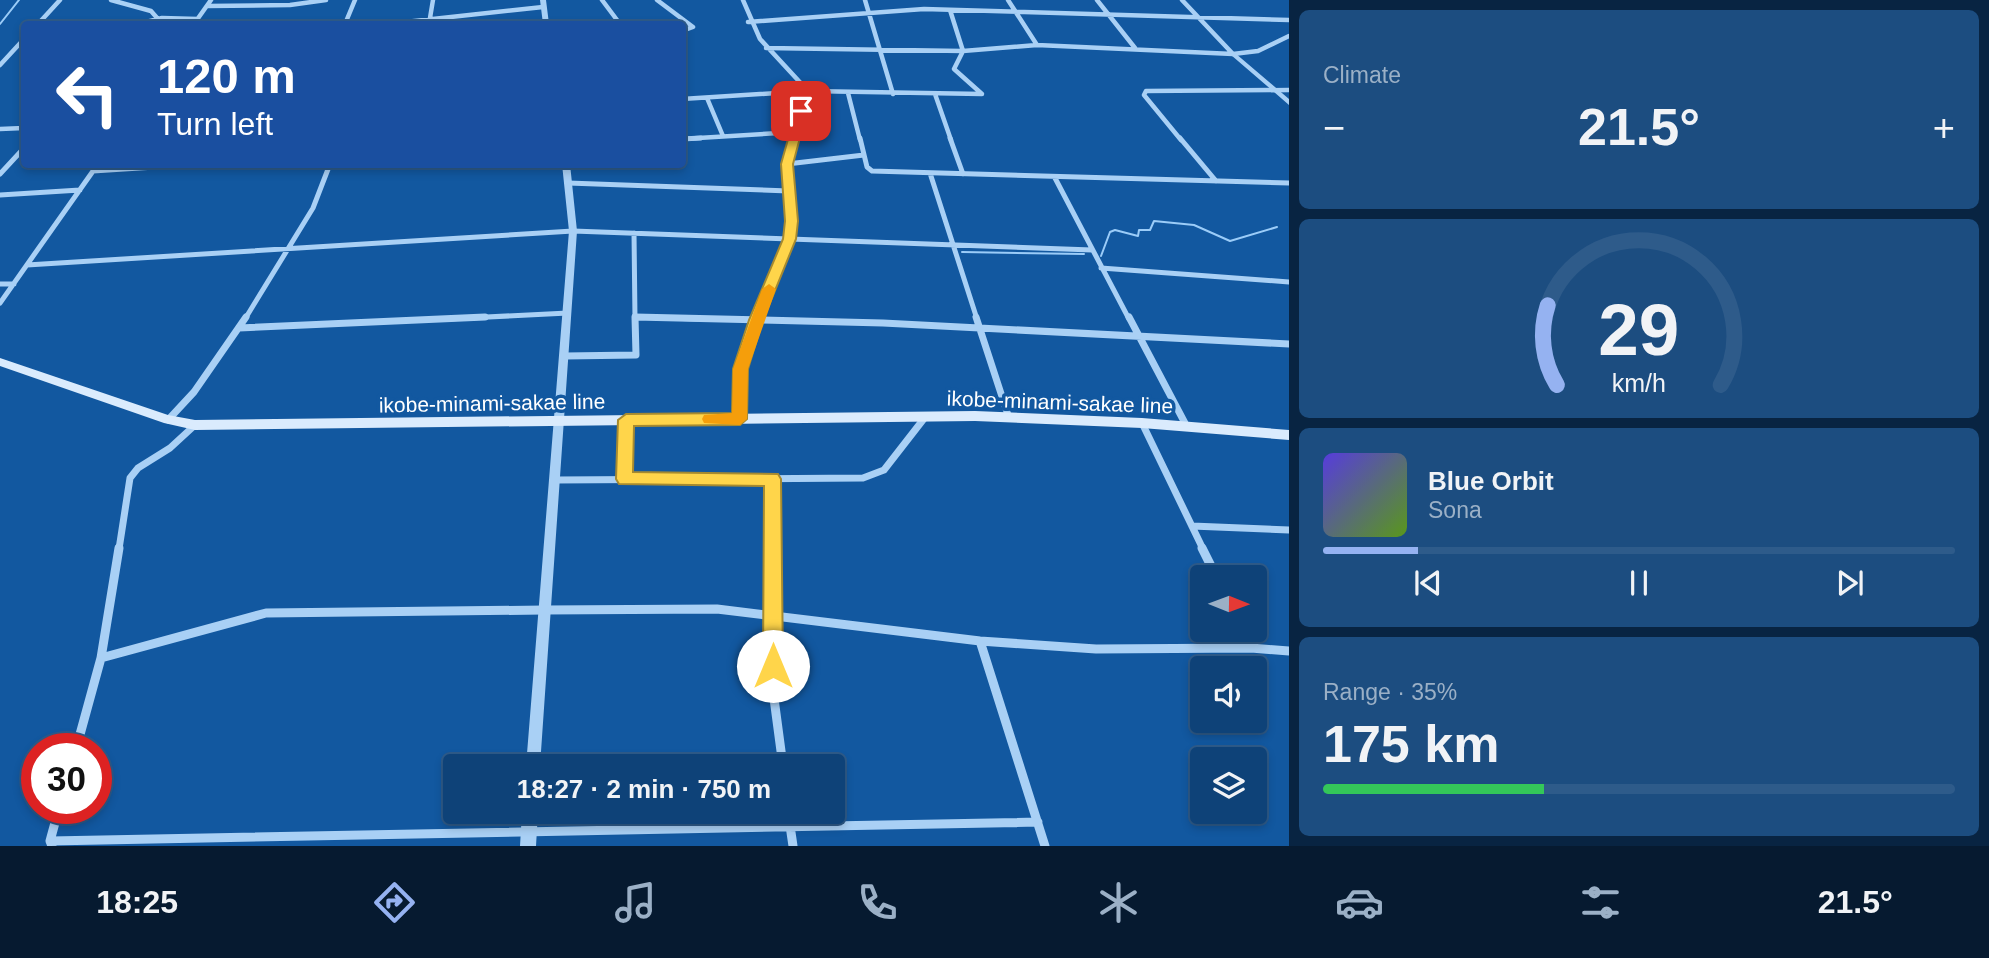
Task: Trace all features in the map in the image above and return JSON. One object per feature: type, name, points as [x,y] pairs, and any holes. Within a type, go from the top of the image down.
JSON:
[{"type":"main road","name":"ikobe-minami-sakae line","points":[[0,362],[168,420],[195,425],[926,416],[1142,424],[1287,437]]},
{"type":"street","points":[[41,21],[60,0]]},
{"type":"street","points":[[111,0],[151,11],[158,19]]},
{"type":"street","points":[[150,21],[198,19],[211,0]]},
{"type":"street","points":[[207,6],[290,5],[326,0]]},
{"type":"street","points":[[346,21],[355,0]]},
{"type":"street","points":[[429,21],[433,0]]},
{"type":"street","points":[[602,0],[618,21]]},
{"type":"street","points":[[657,0],[685,21]]},
{"type":"street","points":[[743,0],[748,22],[766,48],[808,91]]},
{"type":"street","points":[[865,0],[893,94]]},
{"type":"street","points":[[920,0],[923,9]]},
{"type":"street","points":[[1008,0],[1037,45]]},
{"type":"street","points":[[1097,0],[1135,48]]},
{"type":"street","points":[[1182,0],[1233,54],[1289,103]]},
{"type":"street","points":[[435,21],[543,4]]},
{"type":"street","points":[[748,22],[923,9],[1289,20]]},
{"type":"street","points":[[686,99],[808,91],[982,94],[954,69],[963,51],[950,10]]},
{"type":"street","points":[[766,48],[963,51],[1037,45],[1233,54],[1258,51],[1289,36]]},
{"type":"street","points":[[0,65],[21,42]]},
{"type":"street","points":[[1216,181],[1144,94],[1146,91],[1289,90]]},
{"type":"street","points":[[740,419],[740,369],[756,320],[789,239],[792,221],[787,164],[808,91]]},
{"type":"street","points":[[848,93],[867,167],[872,171],[1289,183]]},
{"type":"street","points":[[934,94],[963,174]]},
{"type":"street","points":[[707,98],[723,136]]},
{"type":"street","points":[[0,129],[21,128]]},
{"type":"street","points":[[686,139],[795,131]]},
{"type":"street","points":[[0,174],[21,151]]},
{"type":"street","points":[[787,164],[864,155]]},
{"type":"street","points":[[0,303],[95,168]]},
{"type":"street","points":[[93,171],[140,168]]},
{"type":"street","points":[[168,420],[194,392],[239,328],[313,208],[328,168]]},
{"type":"street","points":[[534,754],[573,231],[566,168]]},
{"type":"street","points":[[930,173],[1009,418]]},
{"type":"street","points":[[1055,178],[1187,427]]},
{"type":"street","points":[[568,183],[789,191]]},
{"type":"street","points":[[0,195],[80,190]]},
{"type":"street","points":[[27,265],[573,231],[1092,250]]},
{"type":"street","points":[[565,356],[636,355],[634,233]]},
{"type":"street","points":[[1101,268],[1289,282]]},
{"type":"street","points":[[0,284],[14,284]]},
{"type":"street","points":[[239,328],[568,313]]},
{"type":"street","points":[[635,317],[883,323],[1289,344]]},
{"type":"street","points":[[556,480],[863,478],[884,470],[926,416]]},
{"type":"street","points":[[625,479],[626,420]]},
{"type":"street","points":[[1142,424],[1211,565]]},
{"type":"street","points":[[80,733],[101,658],[130,478],[138,468],[170,448],[195,425]]},
{"type":"street","points":[[772,479],[773,691],[781,754]]},
{"type":"street","points":[[1192,526],[1289,530]]},
{"type":"street","points":[[101,658],[266,613],[544,610],[717,609],[980,641],[1096,649],[1251,648],[1289,651]]},
{"type":"street","points":[[980,641],[1045,846]]},
{"type":"street","points":[[1248,642],[1251,648]]},
{"type":"street","points":[[55,824],[51,843],[528,838],[790,826],[1038,822]]},
{"type":"street","points":[[790,826],[793,846]]},
{"type":"waterway","points":[[0,24],[19,0]]},
{"type":"waterway","points":[[1101,256],[1110,232],[1115,230],[1138,236],[1139,230],[1150,230],[1154,221],[1194,225],[1230,241],[1277,227]]},
{"type":"waterway","points":[[962,252],[1084,254]]},
{"type":"slow traffic","points":[[709,419],[740,419],[740,369],[769,289]]},
{"type":"route","points":[[773,666],[772,479],[625,479],[626,420],[740,419],[740,369],[756,320],[789,239],[792,221],[787,164],[801,111]]}]
